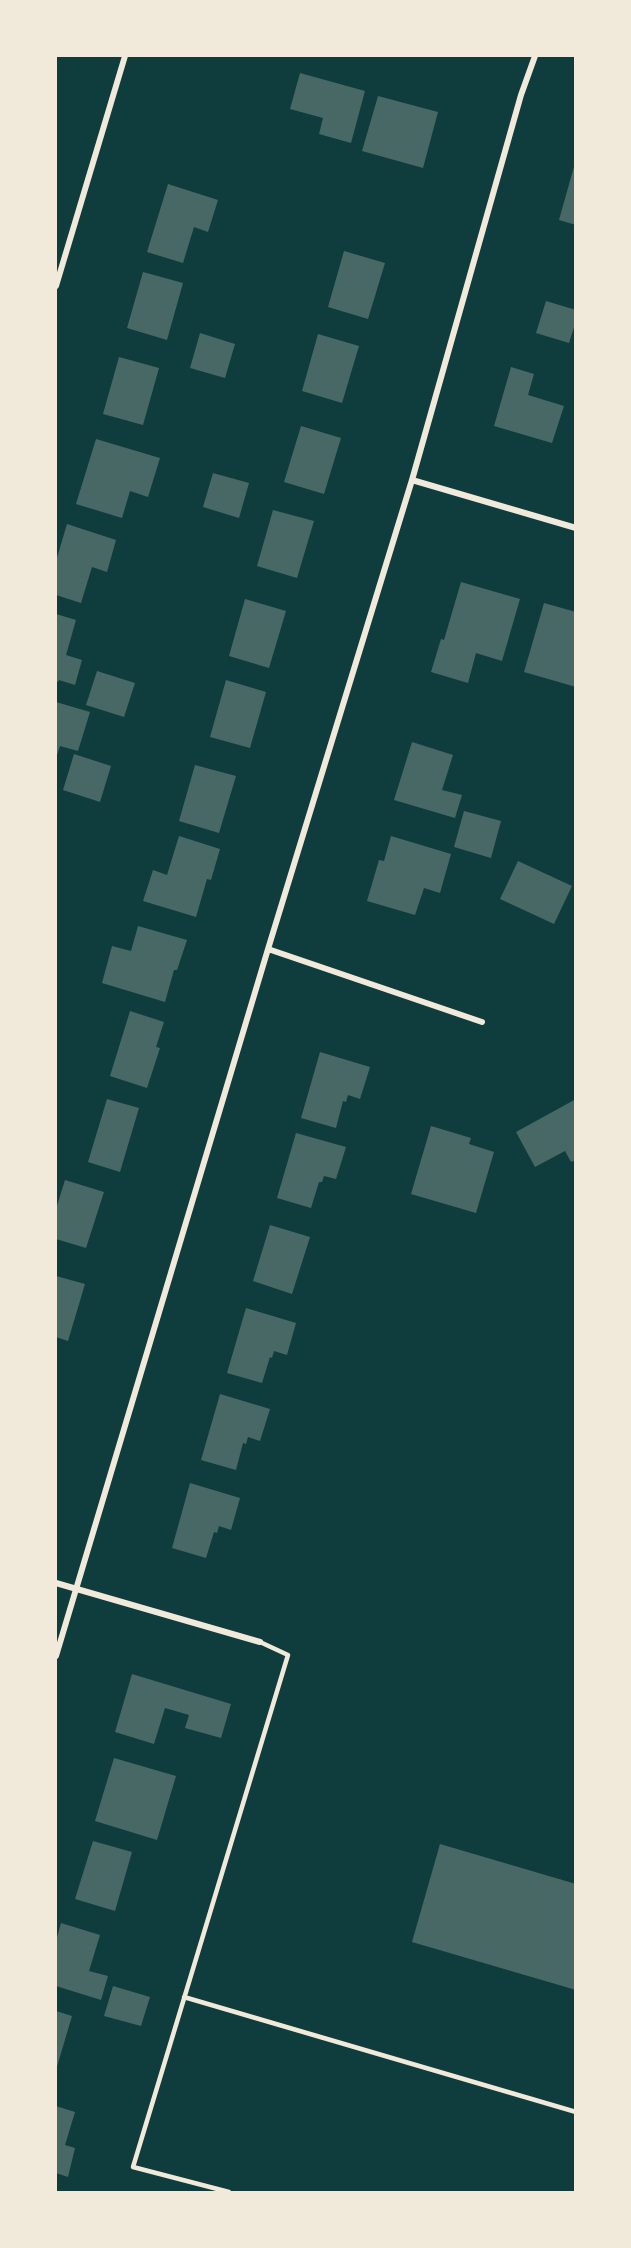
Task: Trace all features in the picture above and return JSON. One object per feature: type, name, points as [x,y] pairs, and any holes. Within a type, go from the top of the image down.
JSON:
[{"type":"street","points":[[56,286],[125,56]]},
{"type":"street","points":[[56,1656],[268,949],[412,480],[521,94],[535,56]]},
{"type":"street","points":[[412,480],[576,528]]},
{"type":"street","points":[[268,949],[482,1022]]},
{"type":"street","points":[[56,1583],[260,1642]]},
{"type":"lane","points":[[229,2193],[133,2167],[288,1655],[260,1642]]},
{"type":"lane","points":[[184,1997],[576,2112]]},
{"type":"building","points":[[300,73],[365,91],[351,143],[319,134],[323,118],[290,109]]},
{"type":"building","points":[[378,96],[438,112],[423,168],[362,151]]},
{"type":"building","points":[[576,163],[576,225],[559,220]]},
{"type":"building","points":[[168,184],[218,200],[208,232],[194,227],[183,263],[147,252]]},
{"type":"building","points":[[344,251],[385,263],[368,319],[328,307]]},
{"type":"building","points":[[143,272],[183,283],[167,340],[127,328]]},
{"type":"building","points":[[546,301],[576,310],[576,321],[569,343],[536,333]]},
{"type":"building","points":[[200,333],[235,344],[225,378],[190,368]]},
{"type":"building","points":[[318,334],[359,346],[342,403],[302,391]]},
{"type":"building","points":[[119,357],[159,368],[143,425],[103,414]]},
{"type":"building","points":[[511,367],[534,374],[528,395],[564,406],[552,443],[494,426]]},
{"type":"building","points":[[301,426],[341,438],[324,494],[284,482]]},
{"type":"building","points":[[96,439],[160,458],[148,497],[130,491],[122,518],[76,504]]},
{"type":"building","points":[[213,473],[249,483],[239,518],[203,507]]},
{"type":"building","points":[[273,510],[314,521],[297,578],[257,566]]},
{"type":"building","points":[[67,524],[116,540],[107,572],[92,567],[81,603],[56,595],[56,561]]},
{"type":"building","points":[[461,582],[520,599],[502,661],[476,653],[468,683],[431,672],[441,639],[444,640]]},
{"type":"building","points":[[245,599],[286,611],[269,668],[229,656]]},
{"type":"building","points":[[544,603],[576,612],[576,687],[524,672]]},
{"type":"building","points":[[56,614],[76,620],[66,655],[82,660],[75,685],[56,681]]},
{"type":"building","points":[[97,671],[135,683],[124,717],[86,705]]},
{"type":"building","points":[[226,680],[266,692],[250,748],[210,737]]},
{"type":"building","points":[[56,702],[90,712],[78,751],[60,746],[56,758]]},
{"type":"building","points":[[412,742],[453,755],[442,790],[462,795],[455,818],[394,800]]},
{"type":"building","points":[[74,754],[111,766],[100,802],[63,790]]},
{"type":"building","points":[[195,765],[236,776],[219,833],[179,821]]},
{"type":"building","points":[[464,811],[501,821],[491,858],[454,847]]},
{"type":"building","points":[[179,836],[220,849],[211,880],[207,879],[196,917],[143,901],[153,870],[167,875]]},
{"type":"building","points":[[391,836],[451,854],[440,893],[424,888],[415,915],[367,901],[379,860],[384,861]]},
{"type":"building","points":[[518,861],[572,886],[554,924],[500,899]]},
{"type":"building","points":[[138,926],[187,940],[177,970],[174,970],[165,1002],[102,983],[112,946],[131,951]]},
{"type":"building","points":[[130,1011],[164,1022],[156,1047],[160,1048],[147,1088],[110,1076]]},
{"type":"building","points":[[320,1052],[370,1067],[360,1099],[348,1095],[346,1102],[343,1101],[336,1128],[301,1118]]},
{"type":"building","points":[[107,1099],[139,1108],[120,1172],[88,1162]]},
{"type":"building","points":[[576,1099],[576,1160],[571,1162],[565,1151],[535,1167],[516,1132]]},
{"type":"building","points":[[431,1126],[471,1138],[469,1144],[494,1152],[476,1213],[411,1194]]},
{"type":"building","points":[[296,1133],[346,1147],[336,1179],[324,1176],[322,1182],[319,1182],[311,1208],[277,1198]]},
{"type":"building","points":[[65,1180],[104,1192],[86,1248],[56,1239],[56,1209]]},
{"type":"building","points":[[270,1225],[310,1237],[292,1294],[253,1281]]},
{"type":"building","points":[[56,1276],[85,1284],[68,1341],[56,1337]]},
{"type":"building","points":[[246,1308],[296,1323],[287,1355],[274,1351],[262,1383],[227,1373]]},
{"type":"building","points":[[220,1394],[270,1409],[260,1441],[248,1437],[246,1444],[243,1443],[236,1470],[201,1460]]},
{"type":"building","points":[[190,1483],[240,1498],[231,1530],[219,1526],[217,1533],[214,1532],[206,1558],[172,1548]]},
{"type":"building","points":[[132,1674],[231,1704],[221,1738],[185,1728],[189,1715],[165,1708],[154,1744],[115,1732]]},
{"type":"building","points":[[114,1758],[176,1776],[157,1840],[95,1821]]},
{"type":"building","points":[[93,1841],[132,1852],[115,1911],[75,1899]]},
{"type":"building","points":[[440,1844],[576,1884],[576,1990],[412,1942]]},
{"type":"building","points":[[61,1923],[100,1935],[89,1971],[108,1976],[101,2000],[56,1986],[56,1941]]},
{"type":"building","points":[[113,1986],[150,1997],[141,2026],[104,2016]]},
{"type":"building","points":[[56,2011],[72,2016],[56,2070]]},
{"type":"building","points":[[56,2106],[75,2112],[65,2145],[75,2148],[68,2177],[56,2173]]}]
